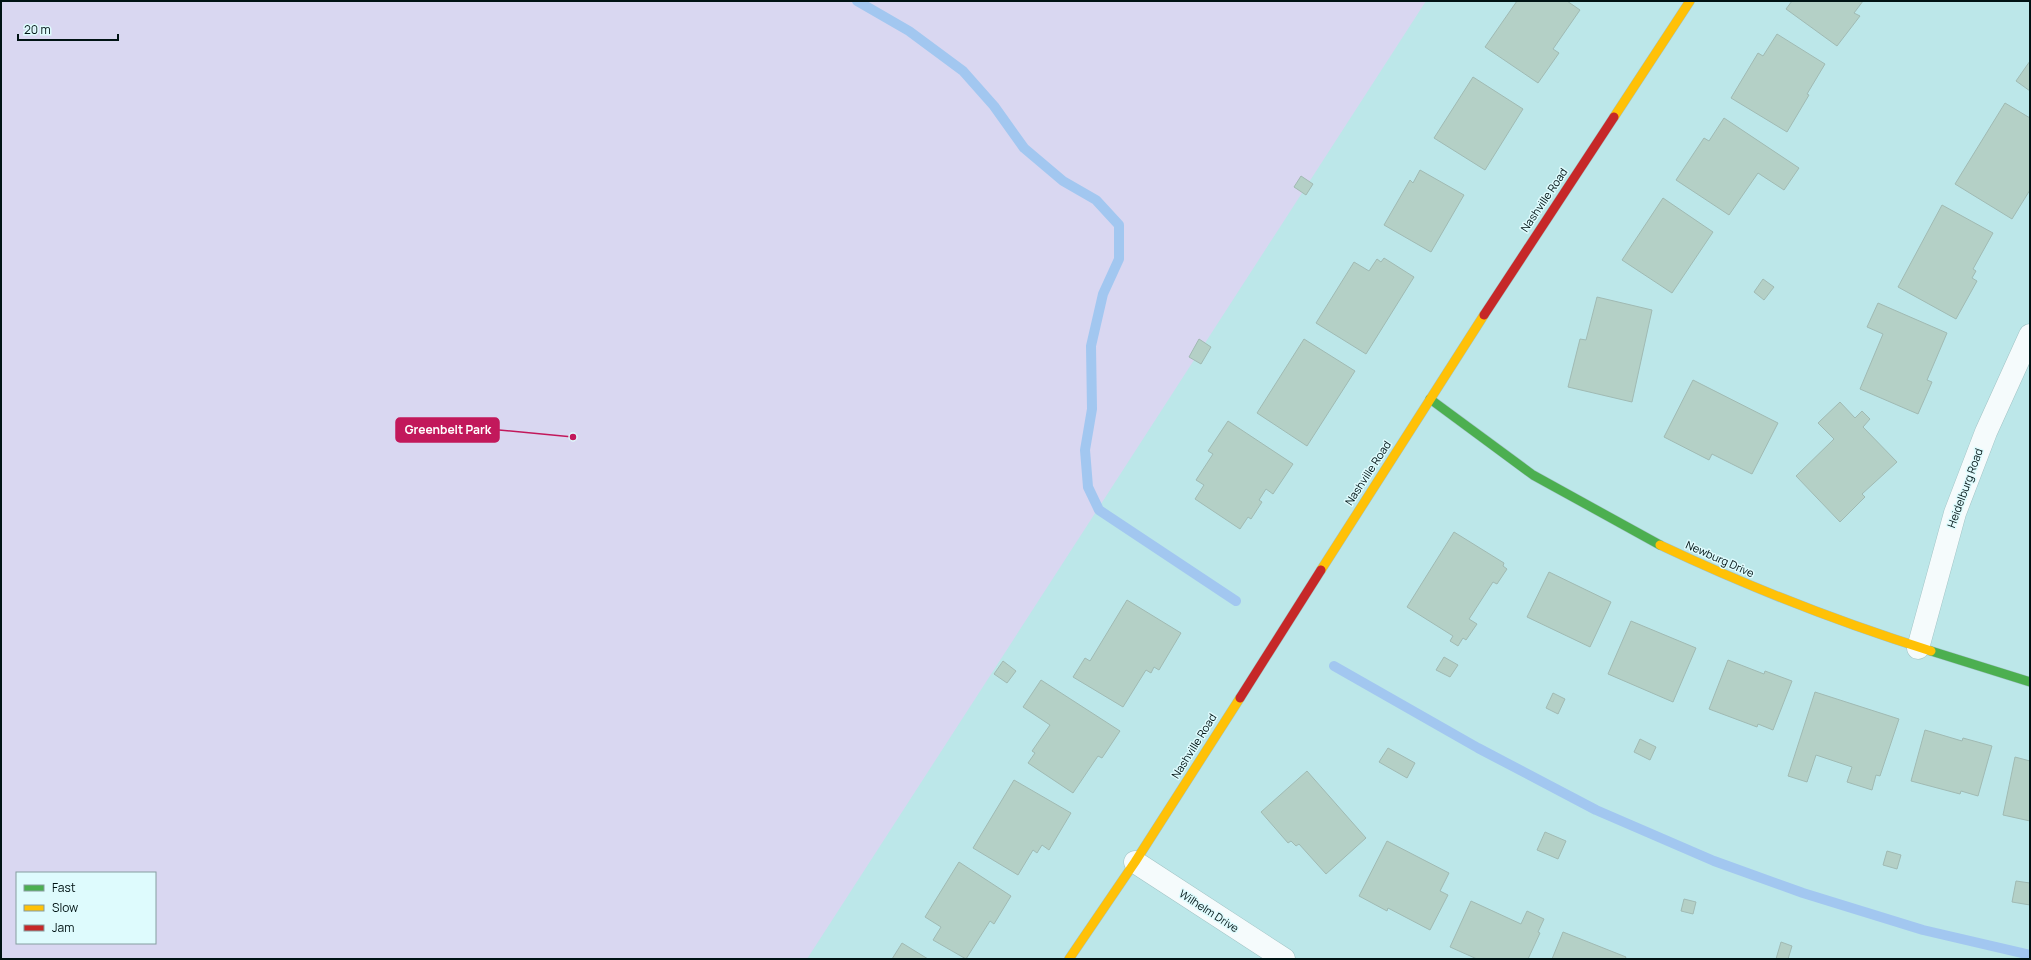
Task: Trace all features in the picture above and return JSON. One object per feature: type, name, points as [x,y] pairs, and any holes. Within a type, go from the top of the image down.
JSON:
[{"type":"street","name":"Nashville Road","points":[[1069,959],[1135,862],[1529,245],[1690,1]]},
{"type":"street","name":"Heidelburg Road","points":[[1918,648],[1955,513],[1986,432],[2030,335]]},
{"type":"street","name":"Newburg Drive","points":[[1430,399],[1533,475],[1647,539],[1715,571],[1869,632],[2030,682]]},
{"type":"street","name":"Wilhelm Drive","points":[[1135,862],[1284,959]]},
{"type":"shaded area","points":[[1,1],[1426,1],[807,959],[1,959]]},
{"type":"building","points":[[1517,1],[1567,1],[1580,10],[1553,49],[1559,53],[1538,83],[1485,47]]},
{"type":"building","points":[[1792,1],[1863,1],[1854,13],[1860,16],[1837,46],[1786,9]]},
{"type":"building","points":[[1777,34],[1825,64],[1787,132],[1731,98],[1758,53],[1763,56]]},
{"type":"building","points":[[2030,61],[2030,91],[2016,81]]},
{"type":"building","points":[[1473,77],[1523,109],[1485,170],[1434,138]]},
{"type":"building","points":[[2005,103],[2030,118],[2030,190],[2012,219],[1955,184]]},
{"type":"building","points":[[1724,118],[1799,168],[1784,190],[1758,173],[1729,215],[1676,180],[1704,138],[1709,141]]},
{"type":"building","points":[[1420,170],[1464,195],[1431,252],[1384,225],[1410,180],[1413,183]]},
{"type":"building","points":[[1301,176],[1313,184],[1306,195],[1294,187]]},
{"type":"building","points":[[1663,198],[1713,232],[1672,293],[1622,260]]},
{"type":"building","points":[[1942,205],[1993,233],[1973,269],[1976,271],[1972,278],[1977,281],[1956,319],[1898,287]]},
{"type":"building","points":[[1384,258],[1414,277],[1366,354],[1316,323],[1354,262],[1369,271],[1377,259],[1381,262]]},
{"type":"building","points":[[1763,279],[1774,287],[1764,300],[1754,292]]},
{"type":"building","points":[[1597,297],[1652,310],[1632,402],[1568,387],[1580,339],[1586,340]]},
{"type":"building","points":[[1878,303],[1947,333],[1927,380],[1932,382],[1918,414],[1860,389],[1883,334],[1867,327]]},
{"type":"building","points":[[1199,339],[1211,347],[1201,364],[1189,357]]},
{"type":"building","points":[[1304,339],[1355,371],[1307,446],[1257,413]]},
{"type":"building","points":[[1693,380],[1778,423],[1752,474],[1712,454],[1709,460],[1664,437]]},
{"type":"building","points":[[1840,402],[1855,418],[1862,411],[1870,419],[1863,427],[1897,462],[1862,494],[1865,497],[1840,522],[1796,476],[1834,439],[1818,423]]},
{"type":"building","points":[[1228,421],[1293,464],[1273,494],[1266,489],[1259,500],[1262,502],[1251,519],[1248,517],[1240,529],[1195,499],[1204,485],[1196,480],[1213,454],[1208,451]]},
{"type":"building","points":[[1454,532],[1504,563],[1503,566],[1507,569],[1497,584],[1493,582],[1469,619],[1477,624],[1466,640],[1463,638],[1458,646],[1450,641],[1453,636],[1407,607]]},
{"type":"building","points":[[1549,572],[1611,602],[1590,647],[1527,617]]},
{"type":"building","points":[[1127,600],[1181,633],[1159,670],[1154,667],[1151,673],[1146,670],[1123,707],[1073,677],[1085,658],[1090,661]]},
{"type":"building","points":[[1631,621],[1696,648],[1673,702],[1608,674]]},
{"type":"building","points":[[1444,657],[1458,665],[1450,677],[1436,670]]},
{"type":"building","points":[[1728,660],[1764,674],[1765,671],[1792,681],[1773,730],[1758,724],[1757,727],[1709,709]]},
{"type":"building","points":[[1003,661],[1016,671],[1007,683],[994,674]]},
{"type":"building","points":[[1041,680],[1120,731],[1102,758],[1098,756],[1073,793],[1028,763],[1035,753],[1032,751],[1050,725],[1023,707]]},
{"type":"building","points":[[1815,692],[1899,719],[1880,776],[1876,775],[1872,790],[1847,782],[1852,767],[1816,755],[1807,782],[1788,776]]},
{"type":"building","points":[[1553,693],[1565,699],[1558,714],[1546,708]]},
{"type":"building","points":[[1925,730],[1962,741],[1963,738],[1992,746],[1978,796],[1961,791],[1960,794],[1911,781]]},
{"type":"building","points":[[1640,739],[1656,747],[1650,760],[1634,752]]},
{"type":"building","points":[[1388,748],[1415,763],[1407,778],[1379,762]]},
{"type":"building","points":[[2015,757],[2030,761],[2030,821],[2003,815]]},
{"type":"building","points":[[1307,771],[1366,838],[1326,874],[1299,844],[1296,846],[1291,841],[1288,843],[1261,812]]},
{"type":"building","points":[[1014,780],[1071,813],[1049,850],[1042,845],[1037,853],[1033,850],[1018,875],[973,848]]},
{"type":"building","points":[[1545,832],[1566,841],[1558,859],[1537,850]]},
{"type":"building","points":[[1387,841],[1449,873],[1440,891],[1448,895],[1430,930],[1388,908],[1387,911],[1359,896]]},
{"type":"building","points":[[1887,851],[1901,855],[1897,869],[1883,865]]},
{"type":"building","points":[[959,862],[1011,896],[994,924],[990,921],[966,959],[933,940],[941,927],[925,917]]},
{"type":"building","points":[[2016,881],[2030,883],[2030,905],[2012,902]]},
{"type":"building","points":[[1684,899],[1696,902],[1693,914],[1681,911]]},
{"type":"building","points":[[1471,901],[1521,924],[1527,911],[1544,919],[1538,932],[1540,933],[1528,959],[1477,959],[1450,947]]},
{"type":"building","points":[[1563,932],[1626,957],[1625,959],[1552,959]]},
{"type":"building","points":[[1781,942],[1792,946],[1788,959],[1776,959]]},
{"type":"building","points":[[902,943],[928,959],[892,959]]},
{"type":"waterway","points":[[857,1],[909,31],[963,71],[994,106],[1024,148],[1063,181],[1096,200],[1119,225],[1119,259],[1103,294],[1091,346],[1092,409],[1085,450],[1088,487],[1099,510],[1236,601]]},
{"type":"waterway","points":[[1334,666],[1478,748],[1596,810],[1714,861],[1803,893],[1923,930],[2030,955]]},
{"type":"traffic: fast","points":[[1430,399],[1533,475],[1660,545]]},
{"type":"traffic: fast","points":[[1931,651],[2030,682]]},
{"type":"traffic: slow","points":[[1614,117],[1690,1]]},
{"type":"traffic: slow","points":[[1321,570],[1484,315]]},
{"type":"traffic: slow","points":[[1660,545],[1726,575],[1827,616],[1931,651]]},
{"type":"traffic: slow","points":[[1069,959],[1135,862],[1240,698]]},
{"type":"traffic: jam","points":[[1484,315],[1614,117]]},
{"type":"traffic: jam","points":[[1240,698],[1321,570]]},
{"type":"place","name":"Greenbelt Park","points":[[573,437]]}]
